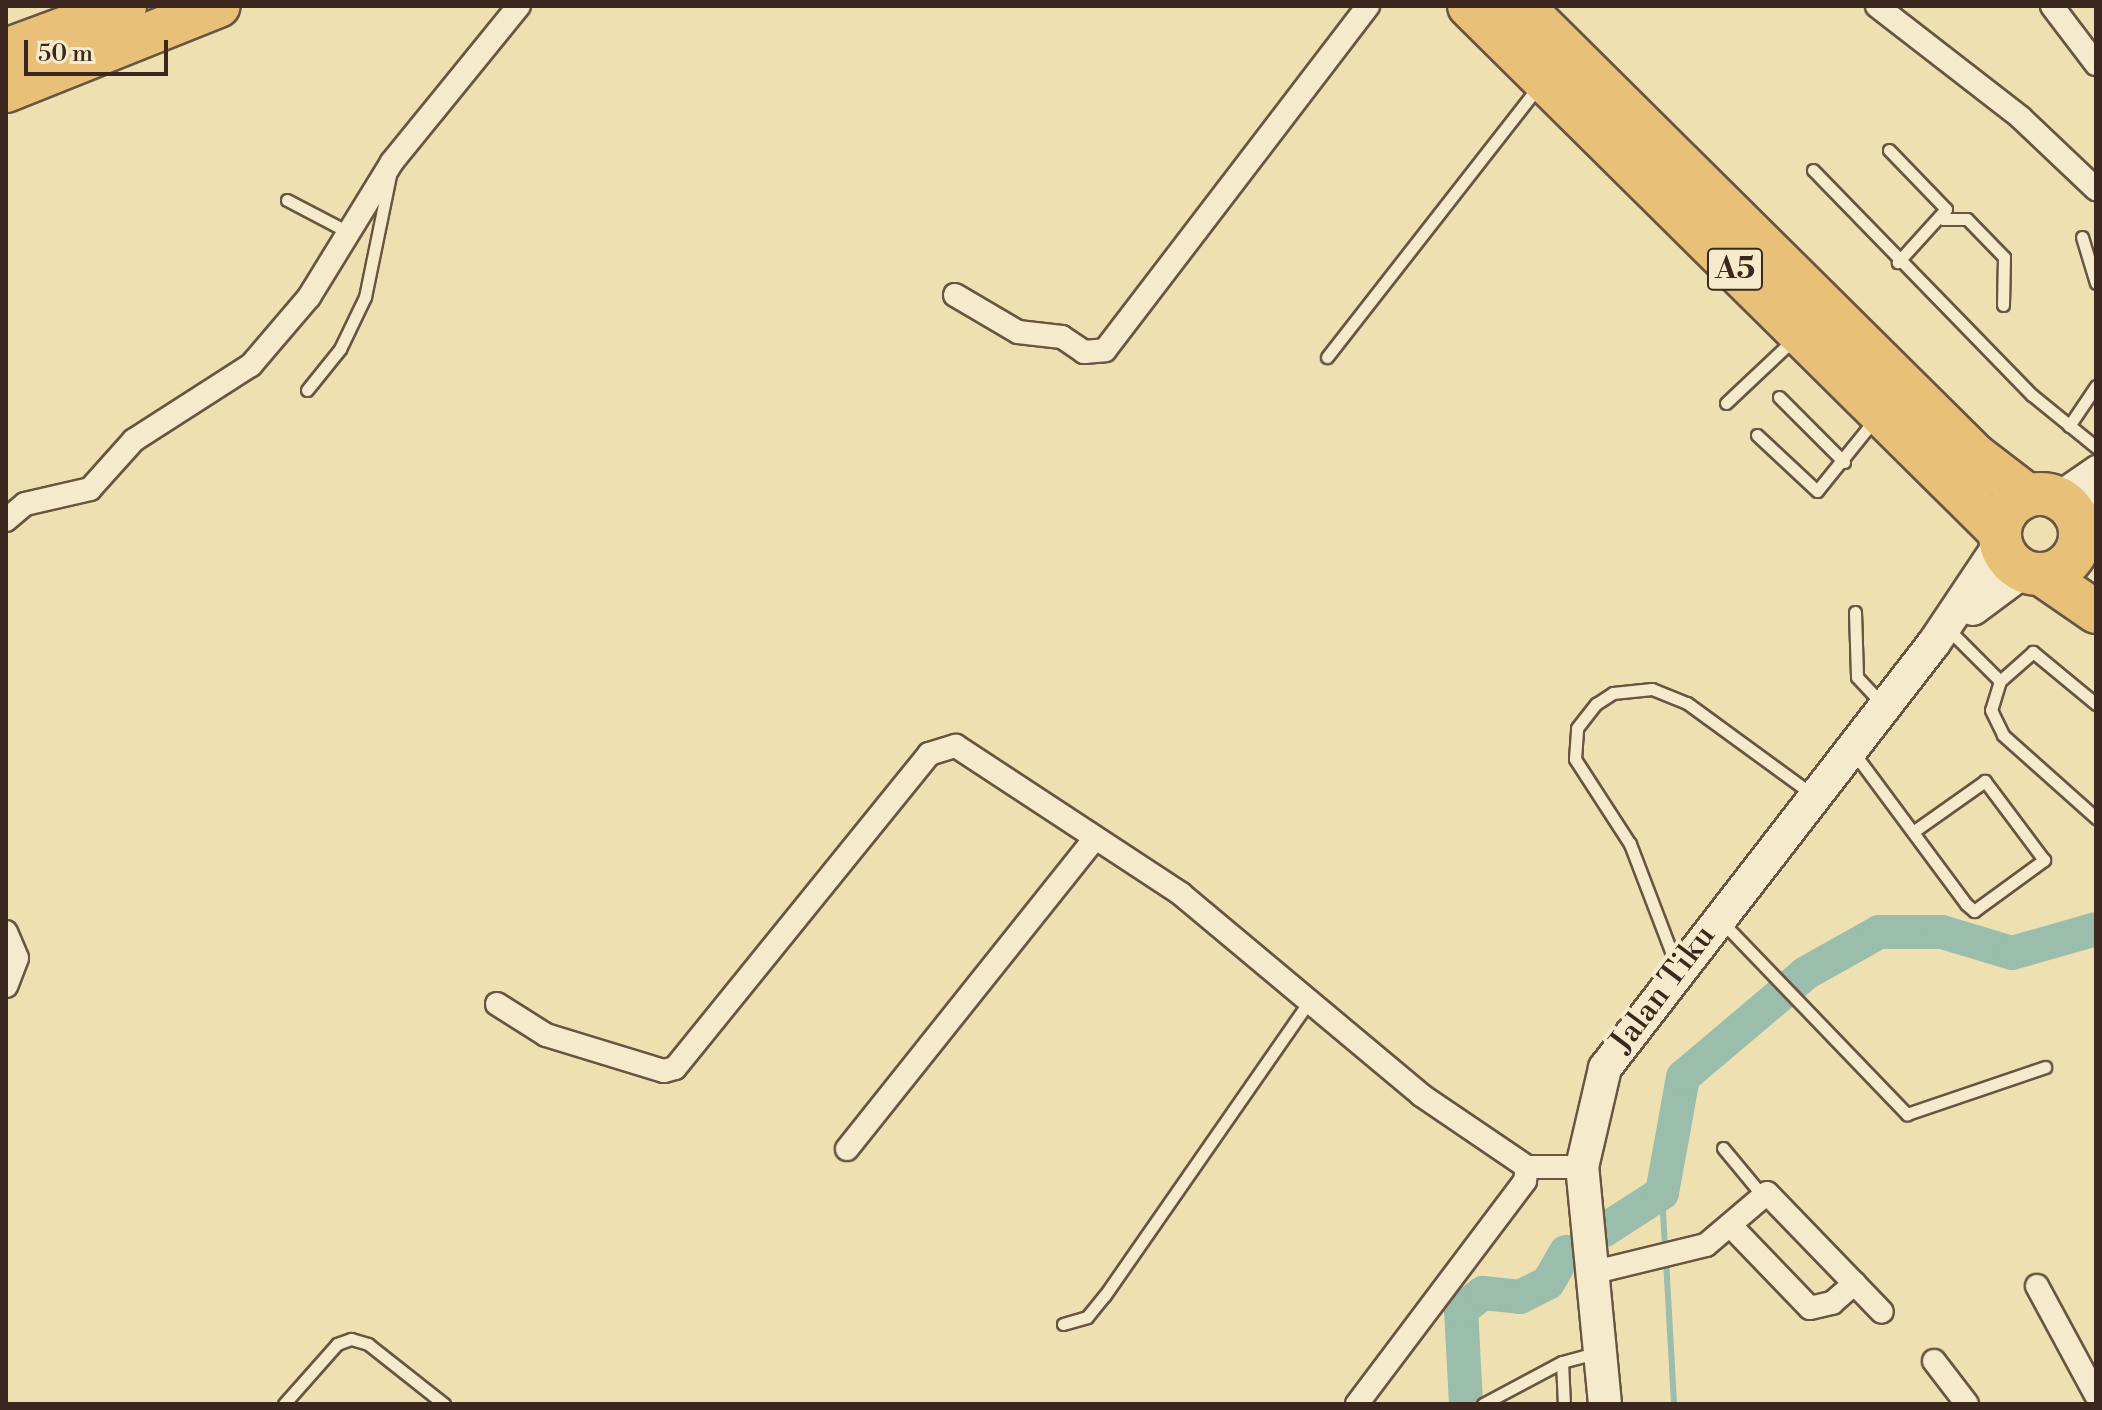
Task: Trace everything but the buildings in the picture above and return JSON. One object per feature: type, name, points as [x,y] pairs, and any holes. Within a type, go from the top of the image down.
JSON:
[{"type":"highway","points":[[6,50],[125,6]]},
{"type":"highway","points":[[6,91],[219,6]]},
{"type":"highway","name":"A5","points":[[1469,6],[1881,412],[2016,555],[2096,612]]},
{"type":"highway","name":"A5","points":[[1522,6],[1976,456],[2067,521]]},
{"type":"highway","points":[[2008,509],[2067,521],[2072,558],[2016,555],[2008,509]]},
{"type":"main road","name":"Jalan Tiku","points":[[1605,1404],[1603,1351],[1582,1167],[1605,1068],[1677,967],[1812,794],[1942,636],[2016,555]]},
{"type":"street","points":[[6,520],[25,504],[90,489],[134,440],[223,388],[292,317],[352,234],[392,162],[519,6]]},
{"type":"street","points":[[955,295],[1018,332],[1062,337],[1084,352],[1105,350],[1368,6]]},
{"type":"street","points":[[1877,6],[2020,117],[2096,189]]},
{"type":"street","points":[[2052,6],[2096,64]]},
{"type":"street","points":[[2067,521],[2096,467]]},
{"type":"street","points":[[2067,521],[2096,483]]},
{"type":"street","points":[[497,1004],[546,1035],[664,1071],[675,1068],[929,754],[956,746],[1093,841],[1181,894],[1311,999],[1421,1095],[1527,1167],[1582,1167]]},
{"type":"street","points":[[847,1149],[1093,841]]},
{"type":"street","points":[[6,932],[17,958],[6,986]]},
{"type":"street","points":[[1357,1404],[1525,1181],[1527,1167]]},
{"type":"street","points":[[1595,1272],[1682,1255],[1730,1225],[1762,1195],[1779,1198],[1882,1312]]},
{"type":"street","points":[[1730,1225],[1810,1308],[1821,1308],[1855,1283]]},
{"type":"street","points":[[2037,1286],[2096,1395]]},
{"type":"street","points":[[1934,1361],[1967,1404]]},
{"type":"lane","points":[[1327,357],[1543,80]]},
{"type":"lane","points":[[1889,150],[1942,201],[1943,219]]},
{"type":"lane","points":[[307,390],[340,349],[365,297],[392,162]]},
{"type":"lane","points":[[1813,170],[1898,262],[2069,426],[2096,447]]},
{"type":"lane","points":[[287,200],[352,234]]},
{"type":"lane","points":[[1898,262],[1943,219],[1967,219],[2004,257],[2003,305]]},
{"type":"lane","points":[[2082,237],[2096,283]]},
{"type":"lane","points":[[1726,403],[1800,333]]},
{"type":"lane","points":[[2069,426],[2096,386]]},
{"type":"lane","points":[[1779,397],[1844,462]]},
{"type":"lane","points":[[1757,435],[1817,491],[1844,462],[1881,412]]},
{"type":"lane","points":[[1855,612],[1857,677],[1884,705]]},
{"type":"lane","points":[[1942,636],[2000,681]]},
{"type":"lane","points":[[2096,704],[2033,652],[2000,681],[1991,710],[1996,726],[2096,818]]},
{"type":"lane","points":[[1677,967],[1630,844],[1575,759],[1577,728],[1596,704],[1613,693],[1652,689],[1736,735],[1812,794]]},
{"type":"lane","points":[[1850,747],[1913,832],[1974,911],[2044,860],[1985,781],[1913,832]]},
{"type":"lane","points":[[1717,916],[1816,1024],[1907,1114],[2045,1067]]},
{"type":"lane","points":[[1063,1324],[1087,1317],[1105,1295],[1311,999]]},
{"type":"lane","points":[[1723,1148],[1762,1195]]},
{"type":"lane","points":[[284,1404],[337,1344],[351,1339],[368,1344],[444,1404]]},
{"type":"lane","points":[[1483,1404],[1562,1362],[1603,1351]]},
{"type":"lane","points":[[1562,1362],[1564,1404]]},
{"type":"waterway","points":[[1603,1231],[1662,1193],[1683,1077],[1806,973],[1879,932],[1942,932],[2012,953],[2096,929]]},
{"type":"waterway","points":[[1662,1193],[1665,1249]]},
{"type":"waterway","points":[[1466,1404],[1461,1310],[1483,1293],[1520,1297],[1548,1283],[1566,1252]]},
{"type":"waterway","points":[[1666,1260],[1674,1404]]}]
